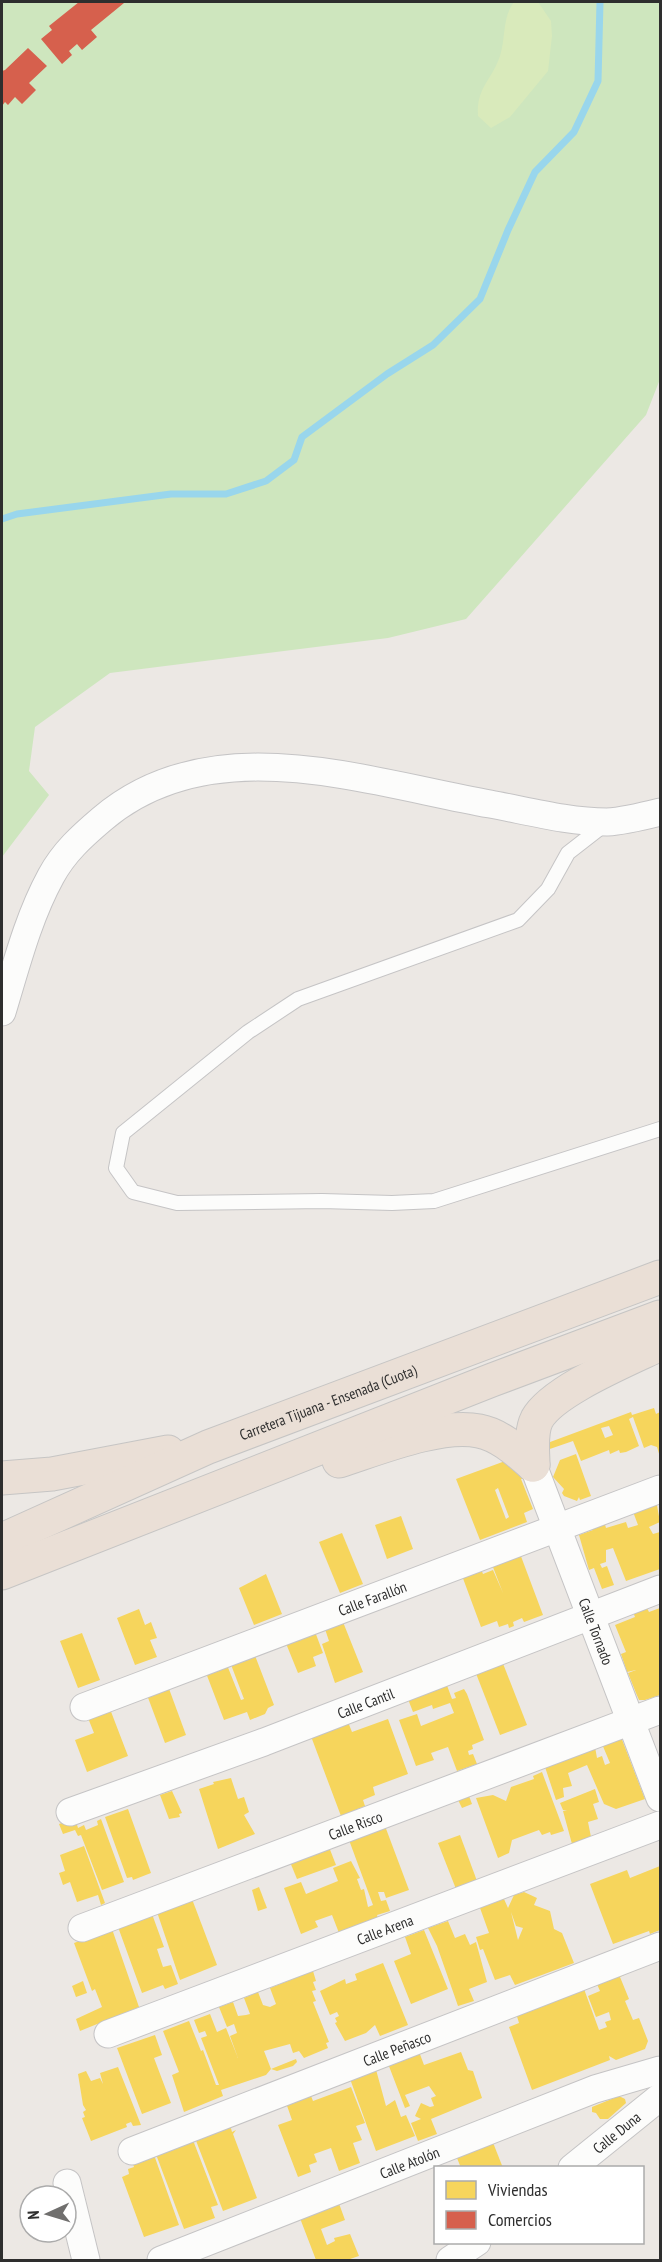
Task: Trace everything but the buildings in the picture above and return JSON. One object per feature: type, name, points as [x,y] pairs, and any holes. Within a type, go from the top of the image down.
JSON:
[{"type":"highway","name":"Carretera Tijuana - Ensenada (Cuota)","points":[[2,1540],[208,1447],[660,1277]]},
{"type":"highway","points":[[2,1573],[660,1317]]},
{"type":"highway","points":[[533,1465],[532,1433],[538,1418],[548,1406],[566,1392],[660,1344]]},
{"type":"highway","points":[[249,1475],[292,1473],[434,1434],[472,1430],[485,1433],[512,1446],[533,1465]]},
{"type":"highway","points":[[2,1478],[52,1474],[208,1447]]},
{"type":"street","points":[[2,1012],[28,926],[51,875],[74,842],[117,806],[158,784],[196,773],[272,765],[336,774],[548,815],[608,822],[660,812]]},
{"type":"street","name":"Calle Tornado","points":[[533,1465],[559,1528],[660,1798]]},
{"type":"street","name":"Calle Farallón","points":[[84,1707],[660,1490]]},
{"type":"street","name":"Calle Cantil","points":[[70,1812],[264,1742],[660,1589]]},
{"type":"street","name":"Calle Risco","points":[[82,1928],[660,1710]]},
{"type":"street","name":"Calle Arena","points":[[108,2034],[660,1825]]},
{"type":"street","name":"Calle Peñasco","points":[[132,2151],[660,1946]]},
{"type":"street","name":"Calle Atolón","points":[[161,2260],[595,2089],[660,2070]]},
{"type":"street","name":"Calle Duna","points":[[574,2166],[660,2097]]},
{"type":"street","points":[[68,2183],[86,2260]]},
{"type":"street","points":[[450,2260],[474,2244]]},
{"type":"lane","points":[[608,822],[568,853],[548,889],[519,920],[298,999],[248,1032],[123,1133],[116,1168],[133,1192],[177,1203],[434,1201],[660,1128]]},
{"type":"green space","points":[[2,2],[660,2],[660,379],[646,415],[466,619],[388,638],[110,673],[35,727],[29,771],[49,795],[2,857]]},
{"type":"green space","points":[[514,2],[538,2],[551,21],[552,36],[548,71],[510,117],[491,128],[478,116],[479,98],[500,56],[506,21]]},
{"type":"waterway","points":[[2,519],[17,514],[171,494],[226,494],[266,481],[294,460],[302,437],[387,374],[433,345],[480,299],[535,172],[574,132],[598,81],[600,2]]}]
